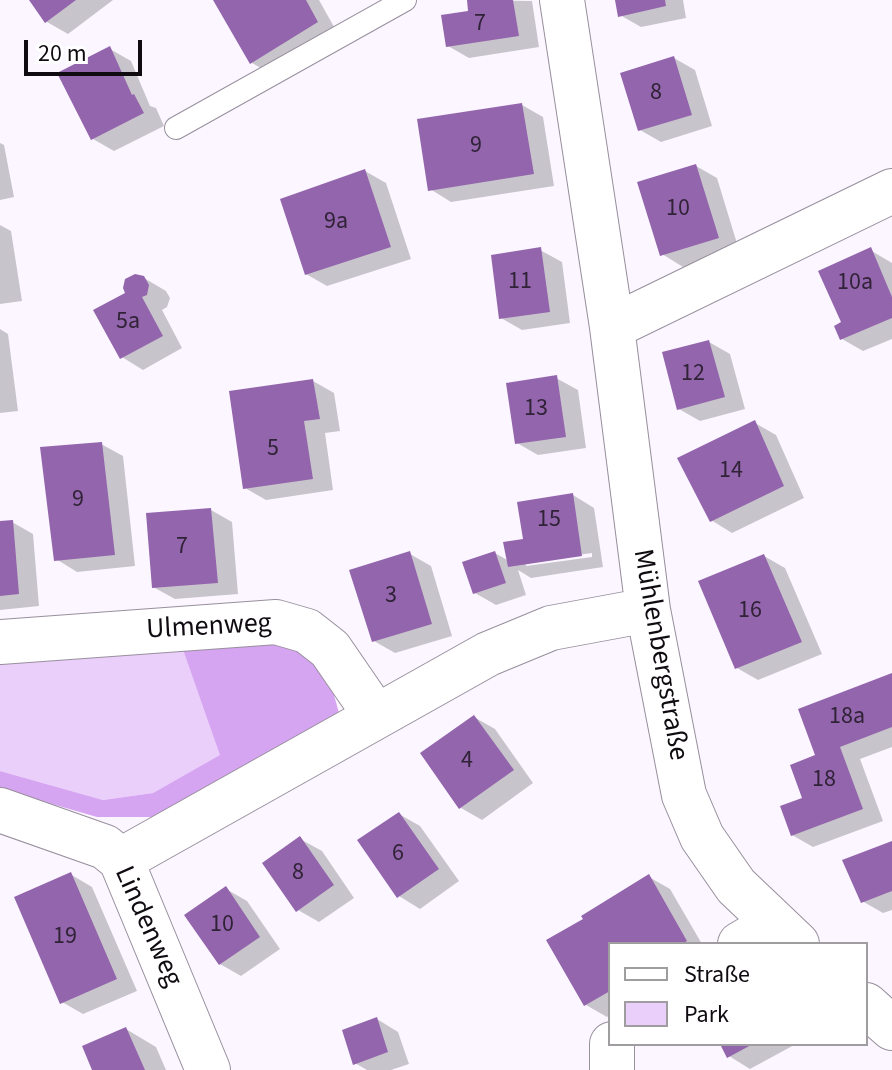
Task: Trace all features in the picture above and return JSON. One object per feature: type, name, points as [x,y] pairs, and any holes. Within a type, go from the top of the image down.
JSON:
[{"type":"street","name":"Mühlenbergstraße","points":[[562,0],[612,327],[648,610],[684,795],[702,837],[770,937]]},
{"type":"street","points":[[612,327],[892,191]]},
{"type":"street","points":[[121,860],[488,654],[551,628],[648,610]]},
{"type":"street","name":"Ulmenweg","points":[[0,642],[276,622],[307,631],[330,649],[376,716]]},
{"type":"street","name":"Lindenweg","points":[[0,810],[105,847],[121,860],[208,1070]]},
{"type":"street","points":[[868,1007],[892,1028]]},
{"type":"street","points":[[612,1046],[612,1070]]},
{"type":"lane","points":[[176,128],[405,0]]},
{"type":"green space","points":[[181,644],[221,755],[153,793],[103,800],[0,771],[0,658]]},
{"type":"shaded area","points":[[262,632],[300,646],[328,674],[339,713],[159,817],[97,817],[0,789],[0,771],[103,800],[153,793],[220,755],[181,644]]},
{"type":"building","points":[[29,0],[76,0],[45,23]]},
{"type":"building","points":[[213,0],[306,0],[318,22],[250,64]]},
{"type":"building","points":[[467,0],[513,0],[519,36],[446,47],[441,15],[468,11]]},
{"type":"building","points":[[615,0],[665,0],[666,6],[618,17]]},
{"type":"building","points":[[110,46],[132,95],[144,113],[91,140],[57,73]]},
{"type":"building","points":[[674,56],[692,115],[638,131],[620,73]]},
{"type":"building","points":[[522,103],[534,174],[428,191],[417,119]]},
{"type":"building","points":[[696,164],[719,238],[660,256],[637,182]]},
{"type":"building","points":[[365,169],[391,247],[305,275],[280,199]]},
{"type":"building","points":[[541,247],[550,312],[499,319],[491,255]]},
{"type":"building","points":[[871,247],[892,297],[892,318],[840,340],[834,326],[841,322],[818,271]]},
{"type":"building","points":[[135,274],[144,276],[149,285],[147,295],[142,297],[163,336],[120,359],[93,310],[125,293],[125,279]]},
{"type":"building","points":[[709,340],[725,397],[677,410],[662,352]]},
{"type":"building","points":[[557,375],[566,437],[515,444],[506,383]]},
{"type":"building","points":[[313,379],[320,419],[304,421],[313,479],[243,489],[229,391]]},
{"type":"building","points":[[755,420],[784,486],[710,522],[677,458]]},
{"type":"building","points":[[102,442],[115,555],[54,561],[40,447]]},
{"type":"building","points":[[573,493],[582,556],[508,567],[503,542],[523,539],[517,502]]},
{"type":"building","points":[[211,508],[218,583],[152,588],[146,513]]},
{"type":"building","points":[[13,520],[19,594],[0,596],[0,521]]},
{"type":"building","points":[[410,551],[432,624],[372,642],[349,570]]},
{"type":"building","points":[[495,551],[506,583],[473,594],[462,562]]},
{"type":"building","points":[[764,554],[802,642],[735,669],[698,581]]},
{"type":"building","points":[[892,673],[892,727],[840,747],[863,809],[791,836],[780,806],[802,798],[790,765],[815,755],[798,709]]},
{"type":"building","points":[[474,715],[514,770],[459,809],[420,753]]},
{"type":"building","points":[[399,812],[439,869],[397,898],[357,840]]},
{"type":"building","points":[[300,836],[334,885],[296,912],[262,863]]},
{"type":"building","points":[[892,841],[892,891],[861,903],[842,860]]},
{"type":"building","points":[[71,872],[117,979],[60,1004],[14,897]]},
{"type":"building","points":[[649,874],[687,941],[608,942],[608,992],[584,1006],[546,940],[583,919],[581,916]]},
{"type":"building","points":[[226,886],[260,937],[219,965],[184,915]]},
{"type":"building","points":[[377,1017],[388,1052],[353,1065],[342,1030]]},
{"type":"building","points":[[126,1027],[145,1070],[92,1070],[82,1046]]},
{"type":"building","points":[[721,1046],[749,1046],[727,1058]]}]
